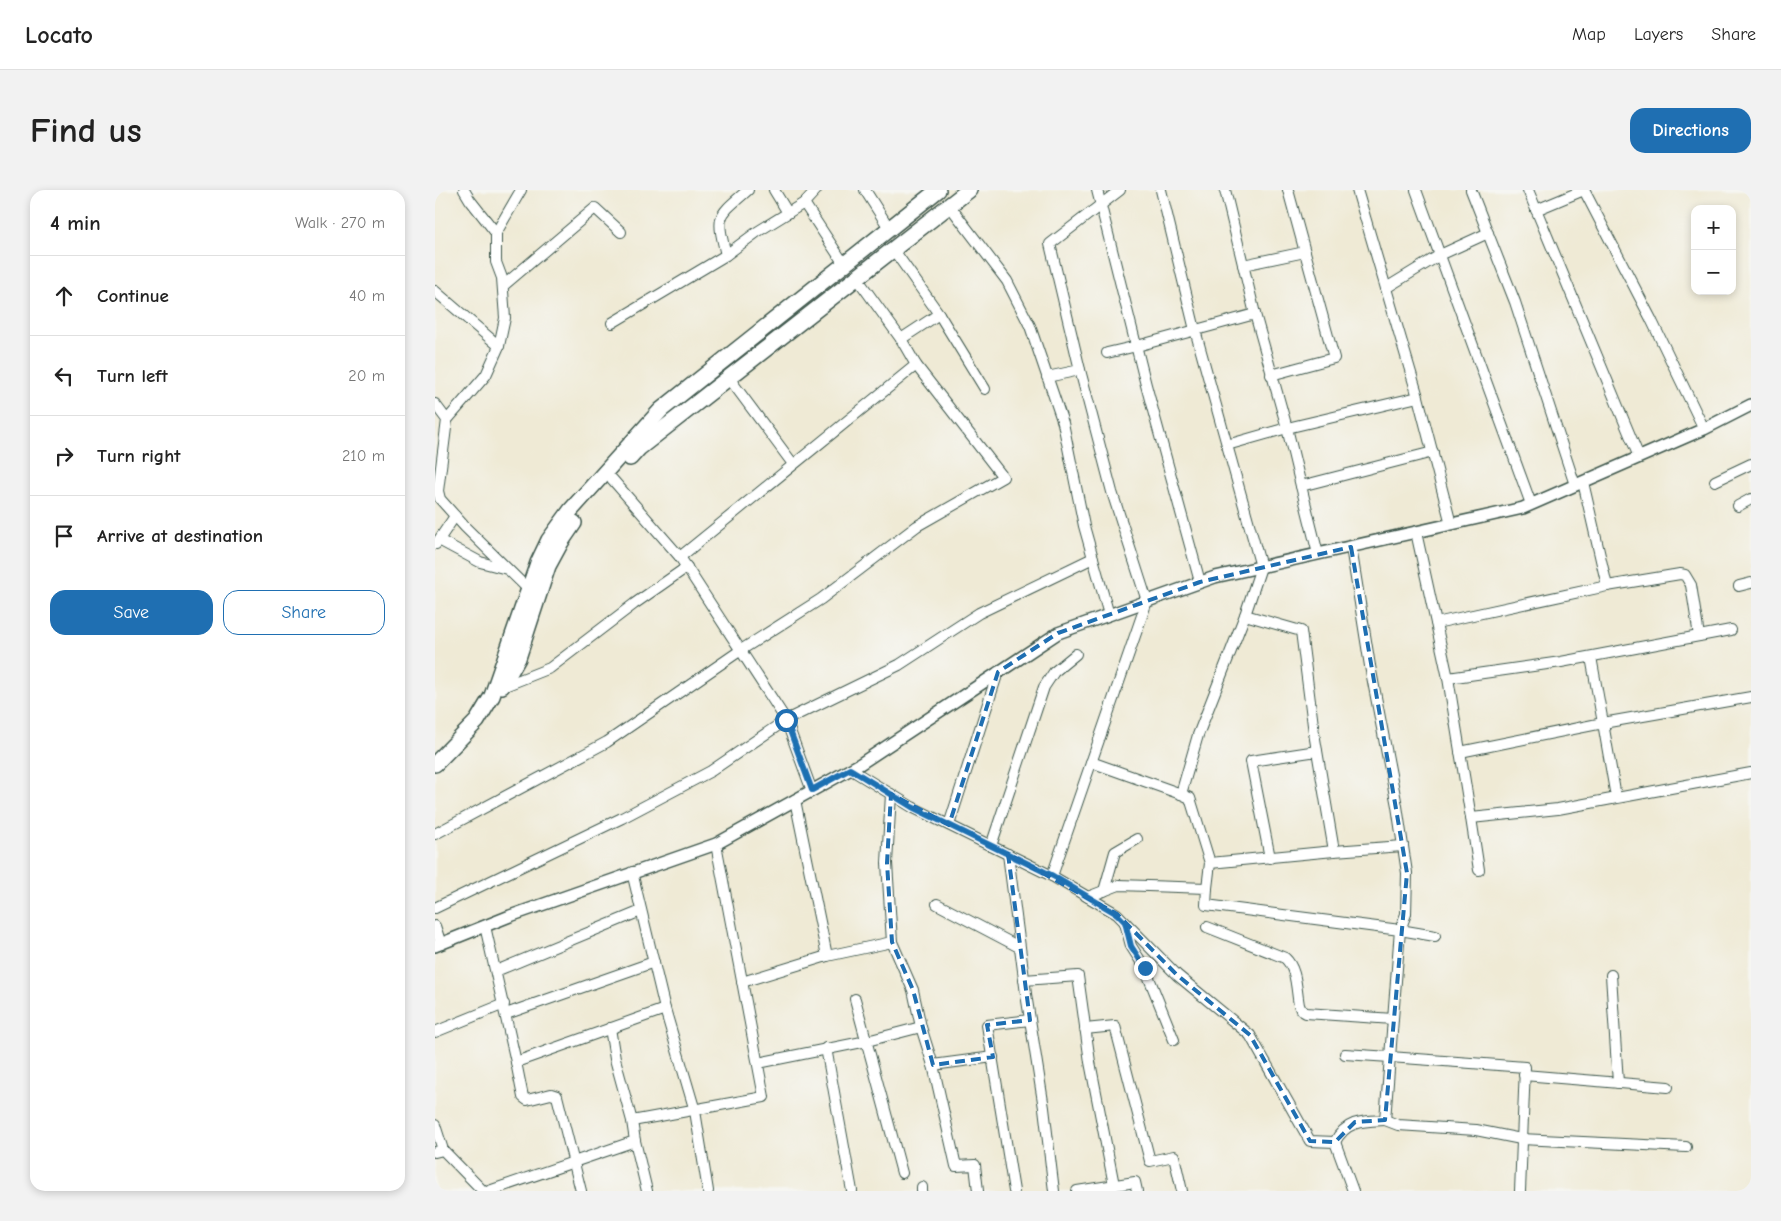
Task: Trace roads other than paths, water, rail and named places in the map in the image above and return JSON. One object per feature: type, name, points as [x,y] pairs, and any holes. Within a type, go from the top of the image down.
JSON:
[{"type":"main road","points":[[497,691],[528,589],[549,540],[571,510],[661,410],[938,190]]},
{"type":"main road","points":[[435,764],[477,721],[518,658],[548,566],[561,542],[581,514],[639,448],[969,190]]},
{"type":"street","points":[[465,190],[470,200],[496,233]]},
{"type":"street","points":[[521,190],[496,233],[496,262],[502,278],[505,318],[499,346],[486,375],[447,420],[438,501],[528,589]]},
{"type":"street","points":[[774,190],[788,213]]},
{"type":"street","points":[[612,323],[726,255],[803,203],[816,190]]},
{"type":"street","points":[[865,190],[889,228]]},
{"type":"street","points":[[1097,190],[1200,582]]},
{"type":"street","points":[[1053,876],[1147,601],[1112,492],[1050,244],[1119,190]]},
{"type":"street","points":[[1161,190],[1195,330],[1261,567],[1245,615],[1199,735],[1181,794]]},
{"type":"street","points":[[1225,190],[1255,314],[1287,428],[1318,554]]},
{"type":"street","points":[[1271,375],[1334,358],[1288,190]]},
{"type":"street","points":[[1357,190],[1418,397],[1451,524]]},
{"type":"street","points":[[1416,190],[1531,504]]},
{"type":"street","points":[[1471,190],[1515,302],[1579,483],[1607,586]]},
{"type":"street","points":[[1528,190],[1639,457]]},
{"type":"street","points":[[1537,210],[1584,190],[1651,319],[1704,429]]},
{"type":"street","points":[[726,255],[719,228],[720,220],[728,207],[743,192]]},
{"type":"street","points":[[803,203],[844,264]]},
{"type":"street","points":[[949,205],[1007,281],[1030,326],[1063,423],[1084,526],[1109,615]]},
{"type":"street","points":[[503,286],[595,208],[621,232]]},
{"type":"street","points":[[1386,288],[1440,255],[1488,233]]},
{"type":"street","points":[[893,249],[939,314],[985,389]]},
{"type":"street","points":[[1243,265],[1305,252]]},
{"type":"street","points":[[435,834],[607,742],[741,650],[821,599],[917,526],[1003,477],[916,365],[901,339],[857,278]]},
{"type":"street","points":[[435,291],[499,346]]},
{"type":"street","points":[[901,339],[939,314]]},
{"type":"street","points":[[1107,353],[1255,314]]},
{"type":"street","points":[[680,557],[916,365]]},
{"type":"street","points":[[1047,377],[1080,370]]},
{"type":"street","points":[[729,378],[793,464]]},
{"type":"street","points":[[1227,445],[1287,428],[1418,397]]},
{"type":"street","points":[[435,404],[447,420]]},
{"type":"street","points":[[435,926],[438,945],[632,872],[716,844],[850,769],[1058,633],[1215,577],[1523,508],[1704,429],[1751,405]]},
{"type":"street","points":[[1301,486],[1433,452]]},
{"type":"street","points":[[1715,480],[1751,464]]},
{"type":"street","points":[[611,479],[680,557],[741,650],[786,720],[812,790]]},
{"type":"street","points":[[1738,506],[1751,499]]},
{"type":"street","points":[[455,516],[437,542],[480,562],[510,570]]},
{"type":"street","points":[[1416,532],[1448,678],[1479,870]]},
{"type":"street","points":[[1351,547],[1407,873],[1406,914],[1400,930],[1385,1120]]},
{"type":"street","points":[[435,908],[622,818],[695,780],[786,720],[899,665],[979,613],[1093,558]]},
{"type":"street","points":[[497,691],[550,668],[634,604],[687,567]]},
{"type":"street","points":[[1436,623],[1607,586],[1680,574],[1685,575],[1691,585],[1699,636]]},
{"type":"street","points":[[1739,586],[1751,583]]},
{"type":"street","points":[[1245,615],[1301,631],[1317,751],[1334,851]]},
{"type":"street","points":[[1448,678],[1591,656],[1731,630]]},
{"type":"street","points":[[991,846],[1044,687],[1054,672],[1075,654]]},
{"type":"street","points":[[1591,656],[1616,797]]},
{"type":"street","points":[[949,825],[998,672]]},
{"type":"street","points":[[1460,752],[1603,723],[1751,697]]},
{"type":"street","points":[[1270,858],[1251,761],[1317,751]]},
{"type":"street","points":[[1091,762],[1189,798],[1210,863],[1206,905],[1435,936]]},
{"type":"street","points":[[850,769],[891,794],[949,825],[1053,876],[1117,914],[1177,975],[1249,1035],[1310,1141],[1335,1142]]},
{"type":"street","points":[[1471,818],[1558,809],[1751,773]]},
{"type":"street","points":[[891,794],[887,863],[892,942],[913,990],[921,1027],[933,1065],[956,1166],[975,1165],[978,1191]]},
{"type":"street","points":[[795,800],[827,956]]},
{"type":"street","points":[[1104,891],[1115,852],[1137,839]]},
{"type":"street","points":[[632,1121],[764,1097],[716,844]]},
{"type":"street","points":[[1210,863],[1403,846]]},
{"type":"street","points":[[1008,854],[1019,947],[1044,1108],[1054,1191]]},
{"type":"street","points":[[632,872],[665,1009],[695,1111],[708,1191]]},
{"type":"street","points":[[1088,897],[1119,885],[1207,888]]},
{"type":"street","points":[[937,904],[1019,947]]},
{"type":"street","points":[[496,971],[641,911]]},
{"type":"street","points":[[1125,922],[1131,946],[1145,968],[1174,1040]]},
{"type":"street","points":[[485,926],[517,1062],[523,1097],[525,1100],[551,1094],[557,1096],[581,1191]]},
{"type":"street","points":[[1207,927],[1285,958],[1293,968],[1299,1005],[1301,1010],[1306,1013],[1393,1019]]},
{"type":"street","points":[[742,982],[827,956],[892,942]]},
{"type":"street","points":[[435,1032],[654,962]]},
{"type":"street","points":[[1611,975],[1618,1083]]},
{"type":"street","points":[[1025,980],[1078,976],[1089,1062],[1114,1185]]},
{"type":"street","points":[[855,998],[902,1173]]},
{"type":"street","points":[[517,1062],[665,1009]]},
{"type":"street","points":[[1014,1191],[987,1025],[1030,1020]]},
{"type":"street","points":[[1085,1029],[1115,1026],[1151,1161],[1174,1156],[1182,1191]]},
{"type":"street","points":[[757,1063],[867,1041],[921,1027]]},
{"type":"street","points":[[610,1028],[615,1059],[632,1121],[647,1191]]},
{"type":"street","points":[[826,1048],[852,1191]]},
{"type":"street","points":[[1345,1054],[1525,1066],[1520,1191]]},
{"type":"street","points":[[933,1065],[993,1057]]},
{"type":"street","points":[[1524,1076],[1668,1087]]},
{"type":"street","points":[[1353,1191],[1335,1142],[1339,1134],[1355,1122],[1385,1120],[1398,1125],[1476,1130],[1521,1139],[1686,1147]]},
{"type":"street","points":[[435,1126],[439,1151],[483,1191]]},
{"type":"street","points":[[489,1191],[635,1141]]},
{"type":"street","points":[[1083,1191],[1135,1182],[1137,1191]]}]
